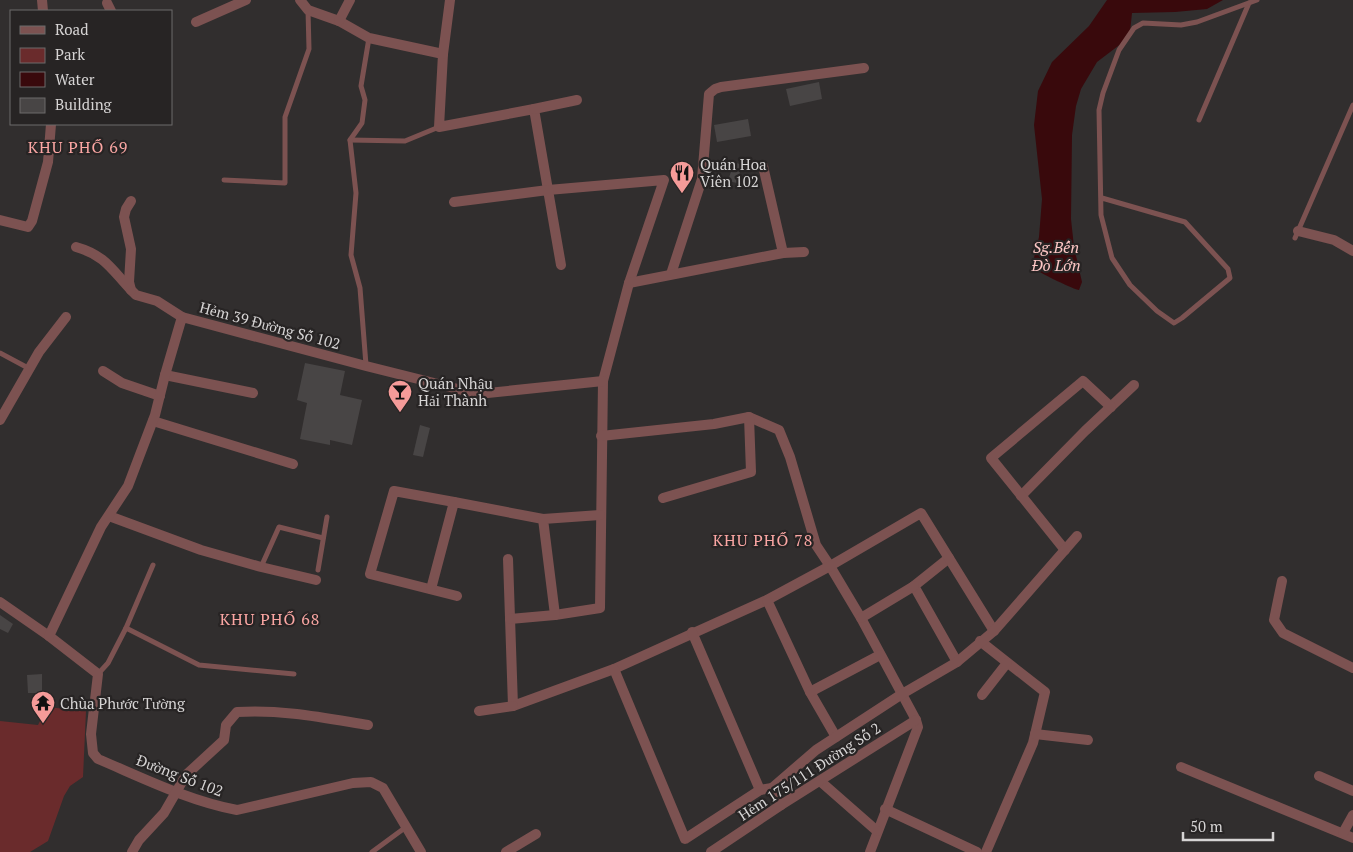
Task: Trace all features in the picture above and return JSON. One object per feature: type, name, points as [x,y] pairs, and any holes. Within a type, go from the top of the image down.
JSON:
[{"type":"street","points":[[196,22],[246,0]]},
{"type":"street","points":[[300,0],[308,10],[339,21],[369,38],[443,54]]},
{"type":"street","points":[[339,21],[350,0]]},
{"type":"street","points":[[450,0],[443,54],[438,127],[577,100]]},
{"type":"street","points":[[671,274],[702,179],[709,94],[721,87],[864,68]]},
{"type":"street","points":[[534,109],[561,265]]},
{"type":"street","points":[[0,220],[28,227],[32,222],[48,162],[51,125]]},
{"type":"street","points":[[763,166],[783,253]]},
{"type":"street","points":[[454,202],[548,190],[664,180],[629,283],[603,381],[600,608],[510,619]]},
{"type":"street","points":[[131,201],[124,217],[131,249],[129,282],[131,290]]},
{"type":"street","points":[[1296,234],[1334,240],[1353,250]]},
{"type":"street","points":[[76,248],[90,251],[98,256],[131,290],[142,298],[157,301],[182,317]]},
{"type":"street","points":[[629,283],[783,253],[804,252]]},
{"type":"street","points":[[1,417],[39,352],[66,316]]},
{"type":"street","name":"Hẻm 39 Đường Số 102","points":[[49,636],[101,527],[128,486],[153,422],[182,317],[478,394],[603,381]]},
{"type":"street","points":[[103,371],[122,383],[160,396]]},
{"type":"street","points":[[165,375],[253,393]]},
{"type":"street","points":[[1065,550],[991,458],[1083,381],[1111,407]]},
{"type":"street","points":[[1021,496],[1134,385]]},
{"type":"street","points":[[601,436],[714,424],[749,417],[779,430],[790,457],[816,545],[861,618],[916,718],[918,727],[870,852]]},
{"type":"street","points":[[663,498],[751,472],[749,417]]},
{"type":"street","points":[[153,422],[293,464]]},
{"type":"street","points":[[457,596],[370,574],[394,491],[543,519],[600,515]]},
{"type":"street","points":[[431,589],[454,502]]},
{"type":"street","points":[[479,711],[513,706],[614,669],[692,632],[767,600],[921,513],[994,631]]},
{"type":"street","points":[[109,516],[201,550],[261,568],[317,575]]},
{"type":"street","points":[[543,519],[555,615]]},
{"type":"street","points":[[614,669],[685,839],[760,790],[772,788],[816,750],[902,694],[956,662],[994,631],[1077,536]]},
{"type":"street","points":[[861,618],[914,586],[949,558]]},
{"type":"street","points":[[508,559],[513,706]]},
{"type":"street","points":[[1282,581],[1274,620],[1283,633],[1353,668]]},
{"type":"street","points":[[914,586],[956,662]]},
{"type":"street","points":[[767,600],[810,692],[836,737]]},
{"type":"street","points":[[0,602],[49,636],[98,674]]},
{"type":"street","points":[[692,632],[760,790]]},
{"type":"street","points":[[980,641],[1044,692],[1033,743],[986,852]]},
{"type":"street","points":[[810,692],[880,654]]},
{"type":"street","points":[[982,695],[1007,663]]},
{"type":"street","name":"Đường Số 102","points":[[98,674],[91,734],[93,754],[98,759],[219,807],[237,810],[353,783],[371,782],[383,788],[421,852]]},
{"type":"street","points":[[132,852],[139,840],[164,813],[186,776],[224,740],[226,725],[237,712],[261,710],[368,725]]},
{"type":"street","name":"Hẻm 175/111 Đường Số 2","points":[[717,851],[781,805],[916,718]]},
{"type":"street","points":[[1035,734],[1088,740]]},
{"type":"street","points":[[1181,767],[1353,838]]},
{"type":"street","points":[[1319,776],[1353,790]]},
{"type":"street","points":[[820,781],[877,831]]},
{"type":"street","points":[[772,788],[781,805]]},
{"type":"street","points":[[885,809],[977,852]]},
{"type":"street","points":[[1343,833],[1353,815]]},
{"type":"street","points":[[506,852],[536,834]]},
{"type":"lane","points":[[1102,198],[1185,222],[1228,269],[1230,278],[1182,318],[1174,322],[1157,311],[1130,285],[1112,258],[1101,215],[1100,110],[1119,50],[1134,28],[1143,23],[1181,25],[1197,22],[1257,0]]},
{"type":"lane","points":[[1199,120],[1249,3]]},
{"type":"lane","points":[[224,180],[285,183],[285,117],[309,49],[308,10]]},
{"type":"lane","points":[[366,366],[360,288],[351,255],[356,193],[350,140],[362,123],[365,100],[361,86],[369,38]]},
{"type":"lane","points":[[1296,234],[1353,105]]},
{"type":"lane","points":[[350,140],[405,141],[438,127]]},
{"type":"lane","points":[[0,353],[30,369]]},
{"type":"lane","points":[[317,575],[326,517]]},
{"type":"lane","points":[[261,568],[279,527],[323,538]]},
{"type":"lane","points":[[98,674],[108,663],[126,628],[153,565]]},
{"type":"lane","points":[[126,628],[199,664],[294,674]]},
{"type":"lane","points":[[372,852],[406,827]]},
{"type":"green space","points":[[47,707],[86,711],[83,777],[70,786],[64,796],[48,841],[30,852],[0,852],[0,721],[38,725]]},
{"type":"water","name":"Sg.Bến Đò Lớn","points":[[1107,0],[1223,0],[1207,9],[1132,13],[1130,32],[1122,43],[1097,62],[1081,89],[1076,106],[1072,135],[1071,219],[1074,247],[1082,282],[1079,290],[1040,272],[1033,262],[1039,237],[1042,199],[1034,125],[1038,91],[1052,62],[1089,26]]},
{"type":"building","points":[[819,82],[822,99],[790,106],[786,89]]},
{"type":"building","points":[[748,119],[751,136],[717,142],[714,125]]},
{"type":"building","points":[[734,162],[742,165],[737,183],[728,181]]},
{"type":"building","points":[[305,363],[345,371],[340,395],[362,400],[352,445],[330,440],[330,445],[300,439],[307,403],[297,400]]},
{"type":"building","points":[[420,425],[430,428],[423,457],[413,455]]},
{"type":"building","points":[[0,615],[13,624],[8,633],[0,629]]},
{"type":"building","points":[[42,674],[42,693],[28,693],[27,675]]},
{"type":"place","name":"Quán Hoa Viên 102","points":[[682,194]]},
{"type":"place","name":"Quán Nhậu Hải Thành","points":[[400,413]]},
{"type":"place","name":"Chùa Phước Tường","points":[[43,724]]},
{"type":"district","name":"KHU PHỐ 69","points":[[78,147]]},
{"type":"district","name":"KHU PHỐ 78","points":[[763,540]]},
{"type":"district","name":"KHU PHỐ 68","points":[[270,619]]}]
